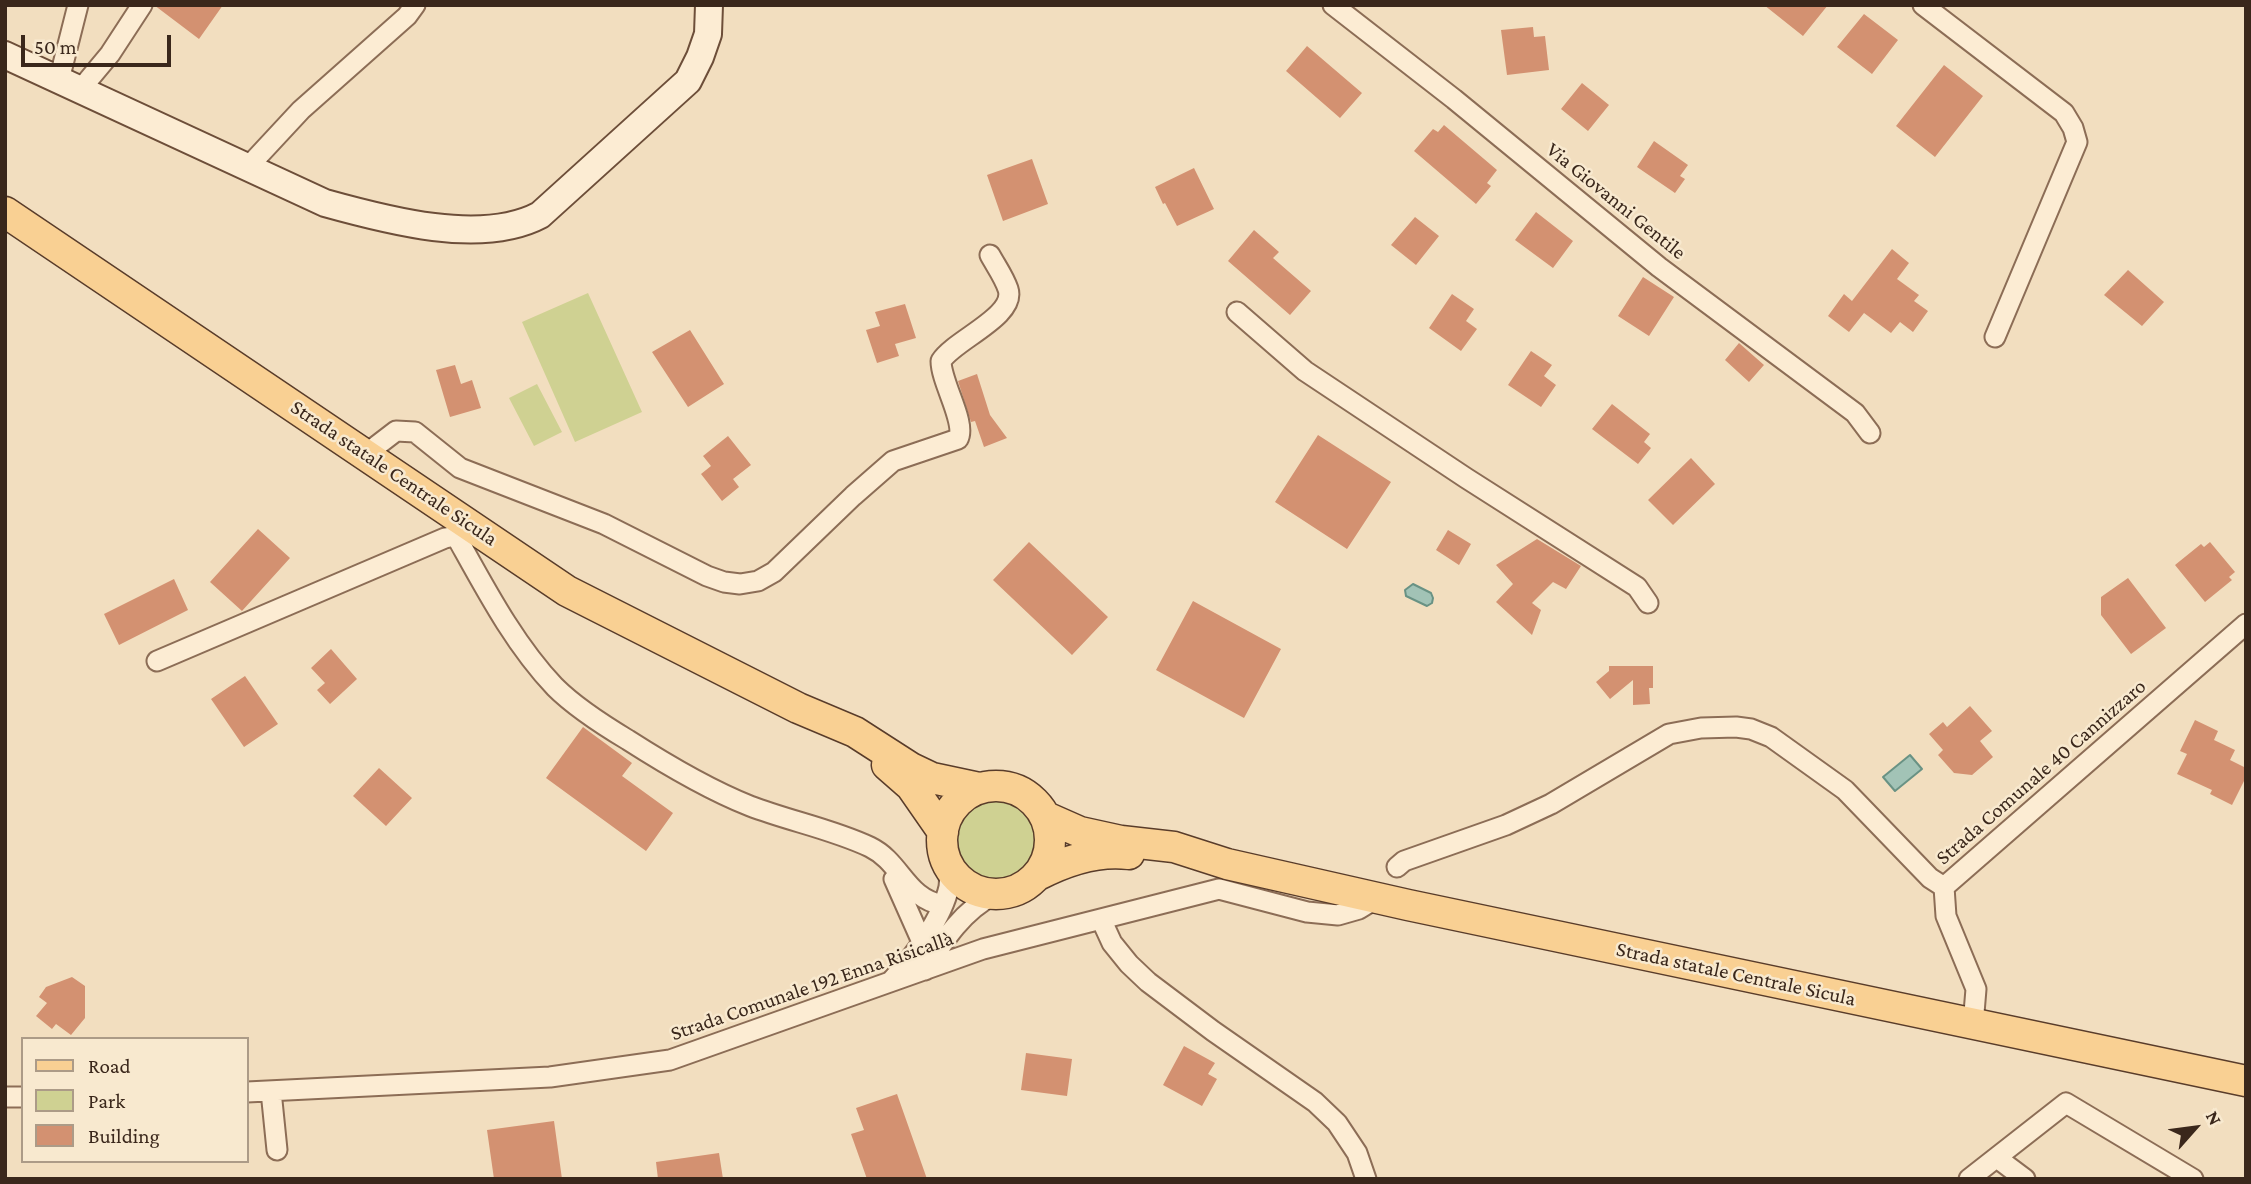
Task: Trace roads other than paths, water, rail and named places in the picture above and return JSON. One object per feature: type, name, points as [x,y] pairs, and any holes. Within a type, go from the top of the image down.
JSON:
[{"type":"main road","name":"Strada statale Centrale Sicula","points":[[5,212],[366,454],[460,528],[567,591],[798,708],[855,732],[911,768],[932,778],[979,788]]},
{"type":"main road","name":"Strada statale Centrale Sicula","points":[[798,708],[888,766],[911,786],[943,832]]},
{"type":"main road","points":[[995,785],[1025,793],[1037,804],[1045,817],[1050,831],[1051,847],[1038,875],[1026,886],[995,894],[973,889],[955,875],[949,865],[942,844],[947,818],[955,805],[979,788],[995,785]]},
{"type":"main road","name":"Strada statale Centrale Sicula","points":[[1045,817],[1080,832],[1121,841],[1174,847],[1227,864],[1377,898],[2246,1081]]},
{"type":"main road","name":"Strada statale Centrale Sicula","points":[[1038,875],[1062,863],[1089,855],[1118,853],[1227,864]]},
{"type":"street","points":[[69,85],[78,5]]},
{"type":"street","points":[[69,85],[110,54],[142,5]]},
{"type":"street","points":[[248,167],[301,110],[407,16],[415,5]]},
{"type":"street","points":[[5,55],[325,203],[362,213],[439,227],[500,229],[525,223],[557,202],[688,80],[701,57],[708,34],[709,5]]},
{"type":"street","name":"Via Giovanni Gentile","points":[[1333,5],[1454,99],[1659,267],[1855,413],[1870,433]]},
{"type":"street","points":[[1923,5],[2064,113],[2077,142],[1995,337]]},
{"type":"street","points":[[366,454],[396,430],[415,432],[460,468],[604,524],[707,576],[740,584],[758,581],[774,572],[893,461],[958,439],[961,428],[941,373],[941,362],[955,345],[994,319],[1008,301],[1009,291],[990,255]]},
{"type":"street","points":[[1237,312],[1306,371],[1465,478],[1637,587],[1648,603]]},
{"type":"street","points":[[157,661],[445,538],[460,528],[516,637],[555,687],[597,721],[655,758],[710,788],[748,805],[874,849],[894,867],[915,893],[930,903],[943,905]]},
{"type":"street","name":"Strada Comunale 40 Cannizzaro","points":[[1973,1025],[1976,989],[1946,916],[1944,887],[2246,624]]},
{"type":"street","points":[[1397,867],[1404,861],[1506,825],[1551,804],[1669,734],[1702,728],[1736,727],[1751,729],[1771,737],[1827,776],[1845,790],[1930,878],[1944,887]]},
{"type":"street","points":[[874,849],[901,892],[922,942]]},
{"type":"street","points":[[889,983],[922,942],[943,905],[950,885],[949,865]]},
{"type":"street","name":"Strada Comunale 192 Enna Risicallà","points":[[248,1092],[550,1077],[670,1060],[983,949],[1219,889],[1307,912],[1338,915],[1359,909],[1377,898]]},
{"type":"street","points":[[925,970],[945,937],[963,917],[981,901],[995,894]]},
{"type":"street","points":[[1101,919],[1112,943],[1148,982],[1315,1102],[1337,1122],[1357,1153],[1366,1179]]},
{"type":"street","points":[[271,1091],[277,1150]]},
{"type":"street","points":[[1969,1179],[2066,1104],[2193,1179]]},
{"type":"street","points":[[1997,1158],[2025,1179]]}]
